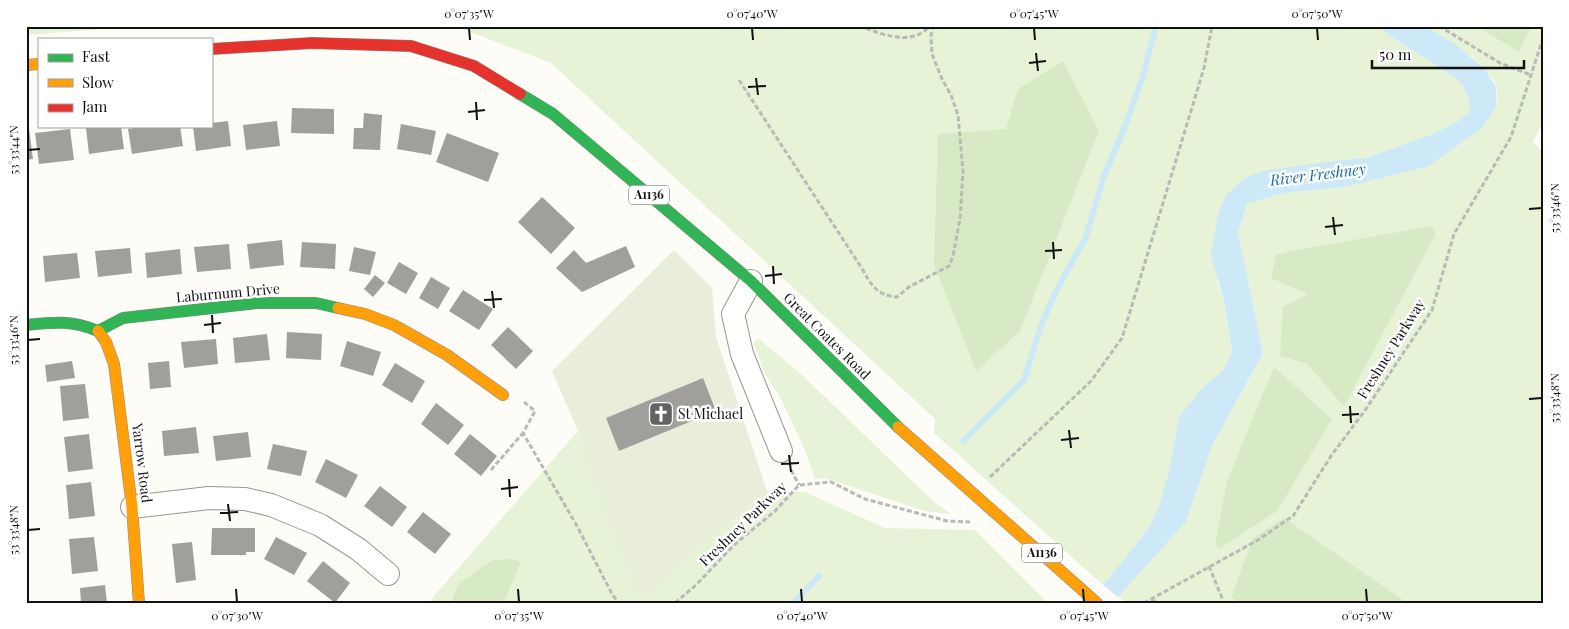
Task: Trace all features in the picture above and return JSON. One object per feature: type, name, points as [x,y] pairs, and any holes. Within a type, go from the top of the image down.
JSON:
[{"type":"main road","name":"Great Coates Road","points":[[212,49],[312,42],[411,46],[474,66],[552,114],[751,280],[890,420],[1097,603]]},
{"type":"main road","name":"Laburnum Drive","points":[[98,331],[123,318],[130,317],[257,303],[316,303],[365,314],[394,326],[447,355],[503,395]]},
{"type":"main road","points":[[26,325],[65,321],[85,325],[98,331]]},
{"type":"main road","name":"Yarrow Road","points":[[98,331],[106,342],[114,364],[132,507],[139,603]]},
{"type":"street","points":[[751,280],[733,314],[742,354],[781,451]]},
{"type":"street","points":[[132,507],[209,498],[245,499],[271,505],[320,525],[358,549],[388,574]]},
{"type":"path","points":[[859,26],[887,36],[902,37],[918,35],[932,26]]},
{"type":"path","points":[[739,80],[872,286],[885,296],[896,297],[909,286],[948,266],[953,256],[960,219],[963,171],[958,116],[951,95],[932,54],[932,26]]},
{"type":"path","points":[[973,493],[1091,381],[1122,338],[1204,68],[1212,26]]},
{"type":"path","points":[[1439,26],[1500,63],[1531,75]]},
{"type":"path","name":"Freshney Parkway","points":[[1144,603],[1258,540],[1293,516],[1331,456],[1366,409],[1432,310],[1454,234],[1511,137],[1543,38]]},
{"type":"path","points":[[491,470],[523,433],[535,412],[508,389],[503,395]]},
{"type":"path","points":[[523,433],[577,526],[612,594],[619,603]]},
{"type":"path","name":"Freshney Parkway","points":[[675,603],[696,585],[734,545],[775,511],[799,485],[831,482],[865,500],[947,521],[978,522]]},
{"type":"path","points":[[1209,566],[1224,603]]},
{"type":"path","points":[[1150,600],[1161,603]]},
{"type":"green space","points":[[26,26],[143,26],[26,35]]},
{"type":"green space","points":[[455,26],[1375,26],[1456,78],[1467,94],[1469,113],[1435,133],[1366,158],[1334,161],[1245,178],[1217,282],[1224,301],[1232,351],[1224,369],[1199,391],[1179,417],[1169,471],[1159,506],[1149,528],[1103,585],[934,433],[935,419],[551,63]]},
{"type":"green space","points":[[1425,26],[1476,26],[1519,52],[1532,26],[1543,26],[1543,122],[1533,142],[1543,152],[1543,603],[1408,603],[1284,518],[1231,597],[1237,603],[1128,603],[1118,597],[1186,522],[1212,446],[1263,353],[1238,232],[1247,204],[1283,193],[1344,187],[1427,167],[1496,107],[1496,87],[1485,69],[1465,52]],"holes":[[[1432,226],[1344,407],[1307,364],[1280,356],[1308,294],[1277,255],[1294,250]]]},
{"type":"green space","points":[[1476,26],[1532,26],[1519,52]]},
{"type":"green space","points":[[1063,61],[1099,131],[1020,331],[976,371],[934,265],[938,134],[1006,129],[1018,89]]},
{"type":"green space","points":[[1432,226],[1435,235],[1344,407],[1307,364],[1280,356],[1283,307],[1308,294],[1271,278],[1276,255],[1294,250]]},
{"type":"green space","points":[[674,250],[712,288],[716,337],[767,491],[640,600],[606,513],[578,431],[552,371]]},
{"type":"green space","points":[[759,339],[801,374],[932,500],[951,514],[924,511],[825,478],[815,479],[804,448],[780,397],[766,376],[753,342]]},
{"type":"green space","points":[[1274,367],[1332,419],[1277,511],[1219,549],[1215,545],[1227,481]]},
{"type":"green space","points":[[578,431],[640,600],[767,491],[805,492],[885,528],[975,530],[1048,603],[504,603],[521,562],[512,559],[493,560],[457,585],[452,603],[428,603]]},
{"type":"green space","points":[[1284,518],[1408,603],[1237,603],[1231,597],[1253,538]]},
{"type":"green space","points":[[512,559],[521,562],[504,603],[452,603],[457,585],[493,560]]},
{"type":"water","name":"River Freshney","points":[[1375,26],[1425,26],[1455,44],[1485,69],[1496,87],[1496,107],[1482,128],[1427,167],[1344,187],[1283,193],[1247,204],[1238,232],[1263,353],[1212,446],[1186,522],[1118,597],[1103,585],[1149,528],[1159,506],[1169,471],[1179,417],[1199,391],[1224,369],[1232,351],[1224,301],[1211,255],[1218,213],[1227,194],[1245,178],[1263,171],[1366,158],[1435,133],[1469,113],[1467,94],[1456,78]]},
{"type":"building","points":[[292,108],[334,109],[334,134],[291,133]]},
{"type":"building","points":[[364,113],[382,115],[380,150],[353,149],[354,128],[363,128]]},
{"type":"building","points":[[228,121],[231,146],[196,151],[193,128],[212,128],[212,123]]},
{"type":"building","points":[[277,121],[280,146],[246,150],[243,125]]},
{"type":"building","points":[[401,124],[436,131],[431,155],[397,149]]},
{"type":"building","points":[[29,128],[33,159],[26,160],[26,129]]},
{"type":"building","points":[[86,128],[121,128],[124,149],[89,154]]},
{"type":"building","points":[[180,128],[183,146],[132,154],[128,129]]},
{"type":"building","points":[[70,129],[74,160],[39,164],[35,133]]},
{"type":"building","points":[[447,133],[499,153],[488,182],[436,162]]},
{"type":"building","points":[[542,197],[575,228],[551,254],[518,222]]},
{"type":"building","points":[[282,240],[284,265],[250,269],[247,244]]},
{"type":"building","points":[[302,242],[336,244],[335,269],[300,267]]},
{"type":"building","points":[[229,244],[231,269],[197,272],[194,247]]},
{"type":"building","points":[[626,246],[635,267],[582,292],[556,268],[574,250],[586,263]]},
{"type":"building","points":[[354,247],[376,252],[370,275],[349,271]]},
{"type":"building","points":[[130,248],[132,273],[98,277],[95,251]]},
{"type":"building","points":[[180,249],[182,274],[147,278],[145,253]]},
{"type":"building","points":[[77,253],[80,278],[45,282],[43,256]]},
{"type":"building","points":[[399,262],[418,273],[406,294],[387,283]]},
{"type":"building","points":[[26,268],[28,268],[29,287],[26,287]]},
{"type":"building","points":[[375,275],[385,283],[373,297],[364,289]]},
{"type":"building","points":[[431,277],[450,288],[438,309],[419,298]]},
{"type":"building","points":[[463,290],[493,309],[479,330],[449,311]]},
{"type":"building","points":[[508,327],[533,351],[516,369],[491,345]]},
{"type":"building","points":[[287,332],[322,334],[321,360],[286,358]]},
{"type":"building","points":[[267,334],[270,360],[235,363],[233,338]]},
{"type":"building","points":[[216,339],[218,364],[184,368],[181,342]]},
{"type":"building","points":[[347,341],[381,352],[373,376],[340,366]]},
{"type":"building","points":[[72,361],[75,378],[47,382],[45,365]]},
{"type":"building","points":[[169,361],[171,387],[150,389],[148,363]]},
{"type":"building","points":[[395,363],[425,381],[412,403],[382,385]]},
{"type":"building","name":"St Michael","points":[[703,378],[716,411],[619,451],[606,418]]},
{"type":"building","points":[[85,384],[89,418],[63,421],[60,386]]},
{"type":"building","points":[[436,403],[464,425],[448,445],[421,424]]},
{"type":"building","points":[[196,427],[199,453],[164,456],[162,431]]},
{"type":"building","points":[[248,432],[251,457],[216,461],[213,436]]},
{"type":"building","points":[[89,434],[93,469],[68,472],[64,437]]},
{"type":"building","points":[[470,434],[497,456],[481,476],[454,454]]},
{"type":"building","points":[[273,444],[307,451],[301,476],[267,469]]},
{"type":"building","points":[[326,459],[358,475],[346,498],[315,482]]},
{"type":"building","points":[[91,482],[95,516],[69,519],[66,485]]},
{"type":"building","points":[[380,486],[407,507],[392,527],[364,506]]},
{"type":"building","points":[[423,512],[451,534],[435,554],[407,532]]},
{"type":"building","points":[[212,528],[255,528],[255,552],[246,552],[246,555],[211,555]]},
{"type":"building","points":[[94,537],[98,571],[72,574],[69,539]]},
{"type":"building","points":[[276,537],[307,553],[294,575],[264,559]]},
{"type":"building","points":[[192,542],[196,580],[176,583],[172,544]]},
{"type":"building","points":[[323,561],[350,583],[335,603],[307,581]]},
{"type":"building","points":[[105,585],[107,603],[81,603],[80,588]]},
{"type":"waterway","points":[[963,441],[1024,380],[1041,326],[1055,293],[1086,237],[1103,179],[1143,76],[1156,26]]},
{"type":"waterway","points":[[793,603],[819,576]]},
{"type":"traffic: fast","points":[[520,94],[553,114],[751,281],[898,427]]},
{"type":"traffic: fast","points":[[26,325],[71,323],[98,331],[123,318],[257,303],[316,303],[338,308]]},
{"type":"traffic: slow","points":[[26,65],[38,64]]},
{"type":"traffic: slow","points":[[338,308],[365,314],[394,325],[447,355],[503,395]]},
{"type":"traffic: slow","points":[[98,331],[106,342],[114,364],[132,507],[139,603]]},
{"type":"traffic: slow","points":[[898,427],[1097,603]]},
{"type":"traffic: jam","points":[[212,49],[312,43],[411,46],[474,66],[520,94]]},
{"type":"place","name":"St Michael","points":[[661,414]]}]
